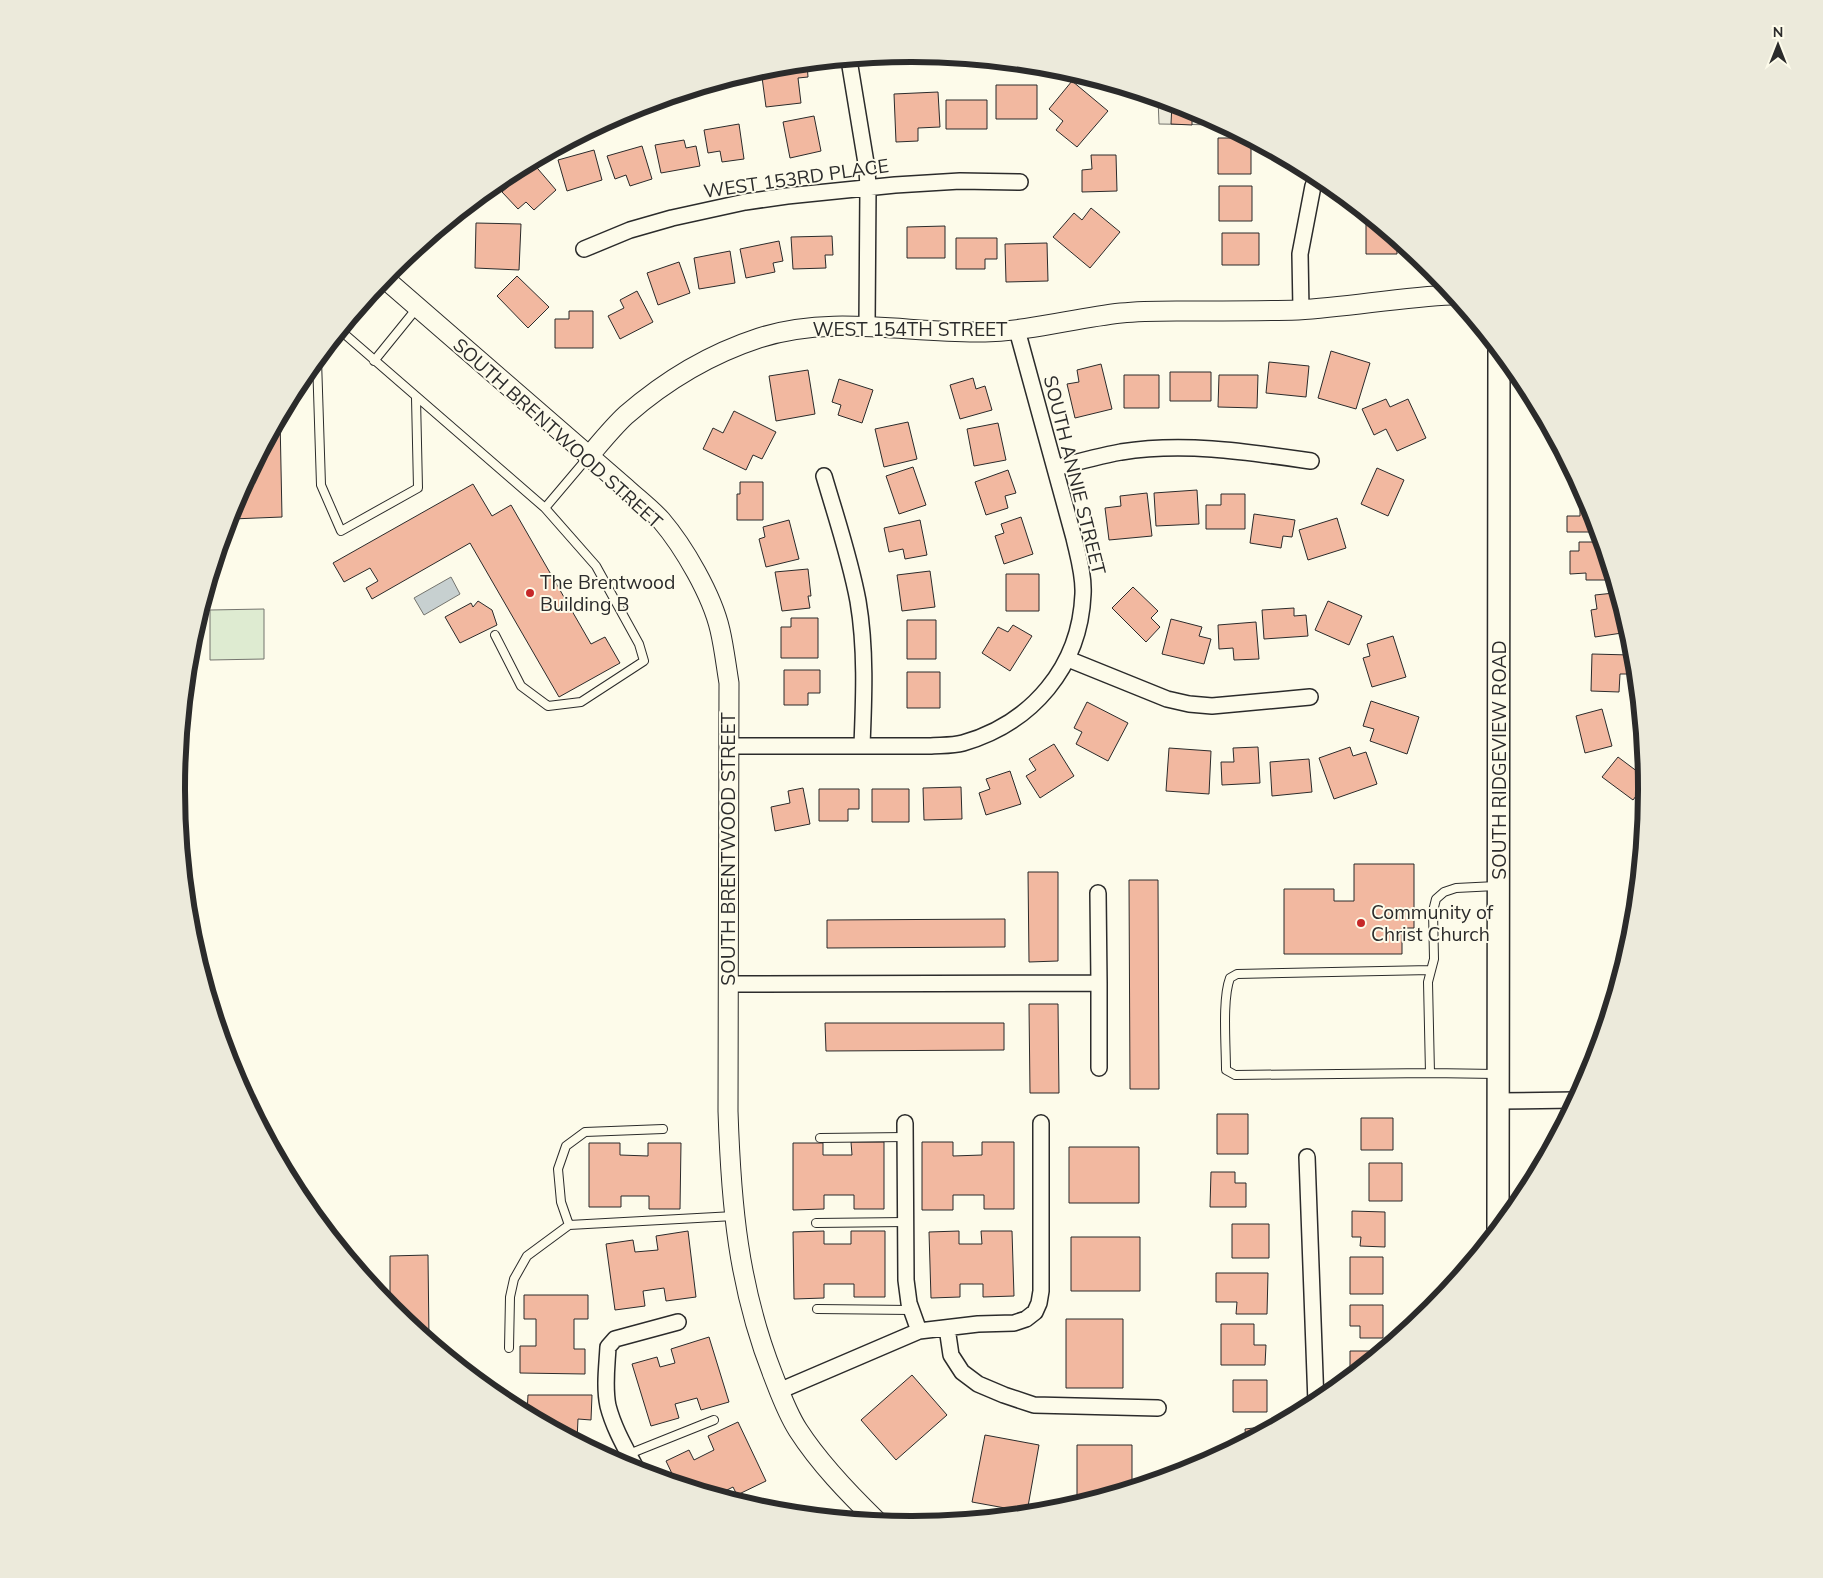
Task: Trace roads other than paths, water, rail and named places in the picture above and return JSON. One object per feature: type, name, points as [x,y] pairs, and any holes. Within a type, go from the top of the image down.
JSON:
[{"type":"main road","name":"SOUTH RIDGEVIEW ROAD","points":[[1498,1217],[1499,362]]},
{"type":"street","points":[[850,65],[867,169],[867,326]]},
{"type":"street","name":"WEST 153RD PLACE","points":[[584,249],[630,230],[712,208],[787,196],[895,185],[960,181],[1020,182]]},
{"type":"street","points":[[1301,310],[1300,254],[1313,186]]},
{"type":"street","name":"SOUTH BRENTWOOD STREET","points":[[390,283],[660,520],[680,546],[697,574],[711,603],[720,629],[728,683],[728,1119],[730,1173],[736,1238],[748,1300],[766,1357],[796,1428],[822,1464],[870,1514]]},
{"type":"street","name":"WEST 154TH STREET","points":[[589,456],[625,416],[689,369],[724,350],[761,337],[796,330],[867,326],[986,332],[1017,330],[1122,313],[1301,310],[1444,295]]},
{"type":"street","name":"SOUTH ANNIE STREET","points":[[728,746],[929,746],[960,743],[1004,726],[1024,713],[1042,696],[1068,659],[1076,639],[1081,618],[1083,592],[1074,538],[1017,330]]},
{"type":"street","points":[[1055,468],[1122,452],[1166,448],[1226,450],[1311,461]]},
{"type":"street","points":[[824,476],[858,601],[864,676],[862,745]]},
{"type":"street","points":[[1068,659],[1167,699],[1189,704],[1212,706],[1310,697]]},
{"type":"street","points":[[1098,893],[1099,1068]]},
{"type":"street","points":[[728,984],[1098,983]]},
{"type":"street","points":[[1498,1101],[1568,1100]]},
{"type":"street","points":[[779,1391],[919,1331],[978,1324],[1014,1323],[1026,1320],[1035,1312],[1041,1291],[1041,1123]]},
{"type":"street","points":[[905,1130],[906,1280],[909,1303],[919,1331]]},
{"type":"street","points":[[1307,1157],[1316,1393]]},
{"type":"street","points":[[632,1459],[614,1426],[608,1404],[606,1384],[608,1347],[615,1339],[678,1322]]},
{"type":"street","points":[[947,1328],[951,1355],[962,1372],[978,1384],[1004,1395],[1034,1405],[1158,1408]]},
{"type":"lane","points":[[374,361],[417,308]]},
{"type":"lane","points":[[345,335],[545,508],[596,566],[639,644],[644,660],[581,702],[548,706],[521,686],[495,635]]},
{"type":"lane","points":[[317,371],[321,485],[341,530],[418,488],[416,398]]},
{"type":"lane","points":[[545,508],[589,456]]},
{"type":"lane","points":[[1430,1074],[1428,982],[1434,960],[1433,911],[1436,899],[1444,892],[1456,888],[1498,886]]},
{"type":"lane","points":[[1431,970],[1237,974],[1230,978],[1227,987],[1226,1070],[1235,1075],[1498,1074]]},
{"type":"lane","points":[[569,1225],[561,1202],[558,1169],[566,1146],[585,1132],[663,1129]]},
{"type":"lane","points":[[820,1138],[905,1130]]},
{"type":"lane","points":[[509,1348],[510,1298],[514,1279],[527,1256],[569,1225],[734,1216]]},
{"type":"lane","points":[[816,1223],[906,1222]]},
{"type":"lane","points":[[817,1309],[911,1310]]},
{"type":"lane","points":[[629,1454],[714,1420]]},
{"type":"place","name":"The Brentwood Building B","points":[[530,593]]},
{"type":"place","name":"Community of Christ Church","points":[[1361,923]]}]
